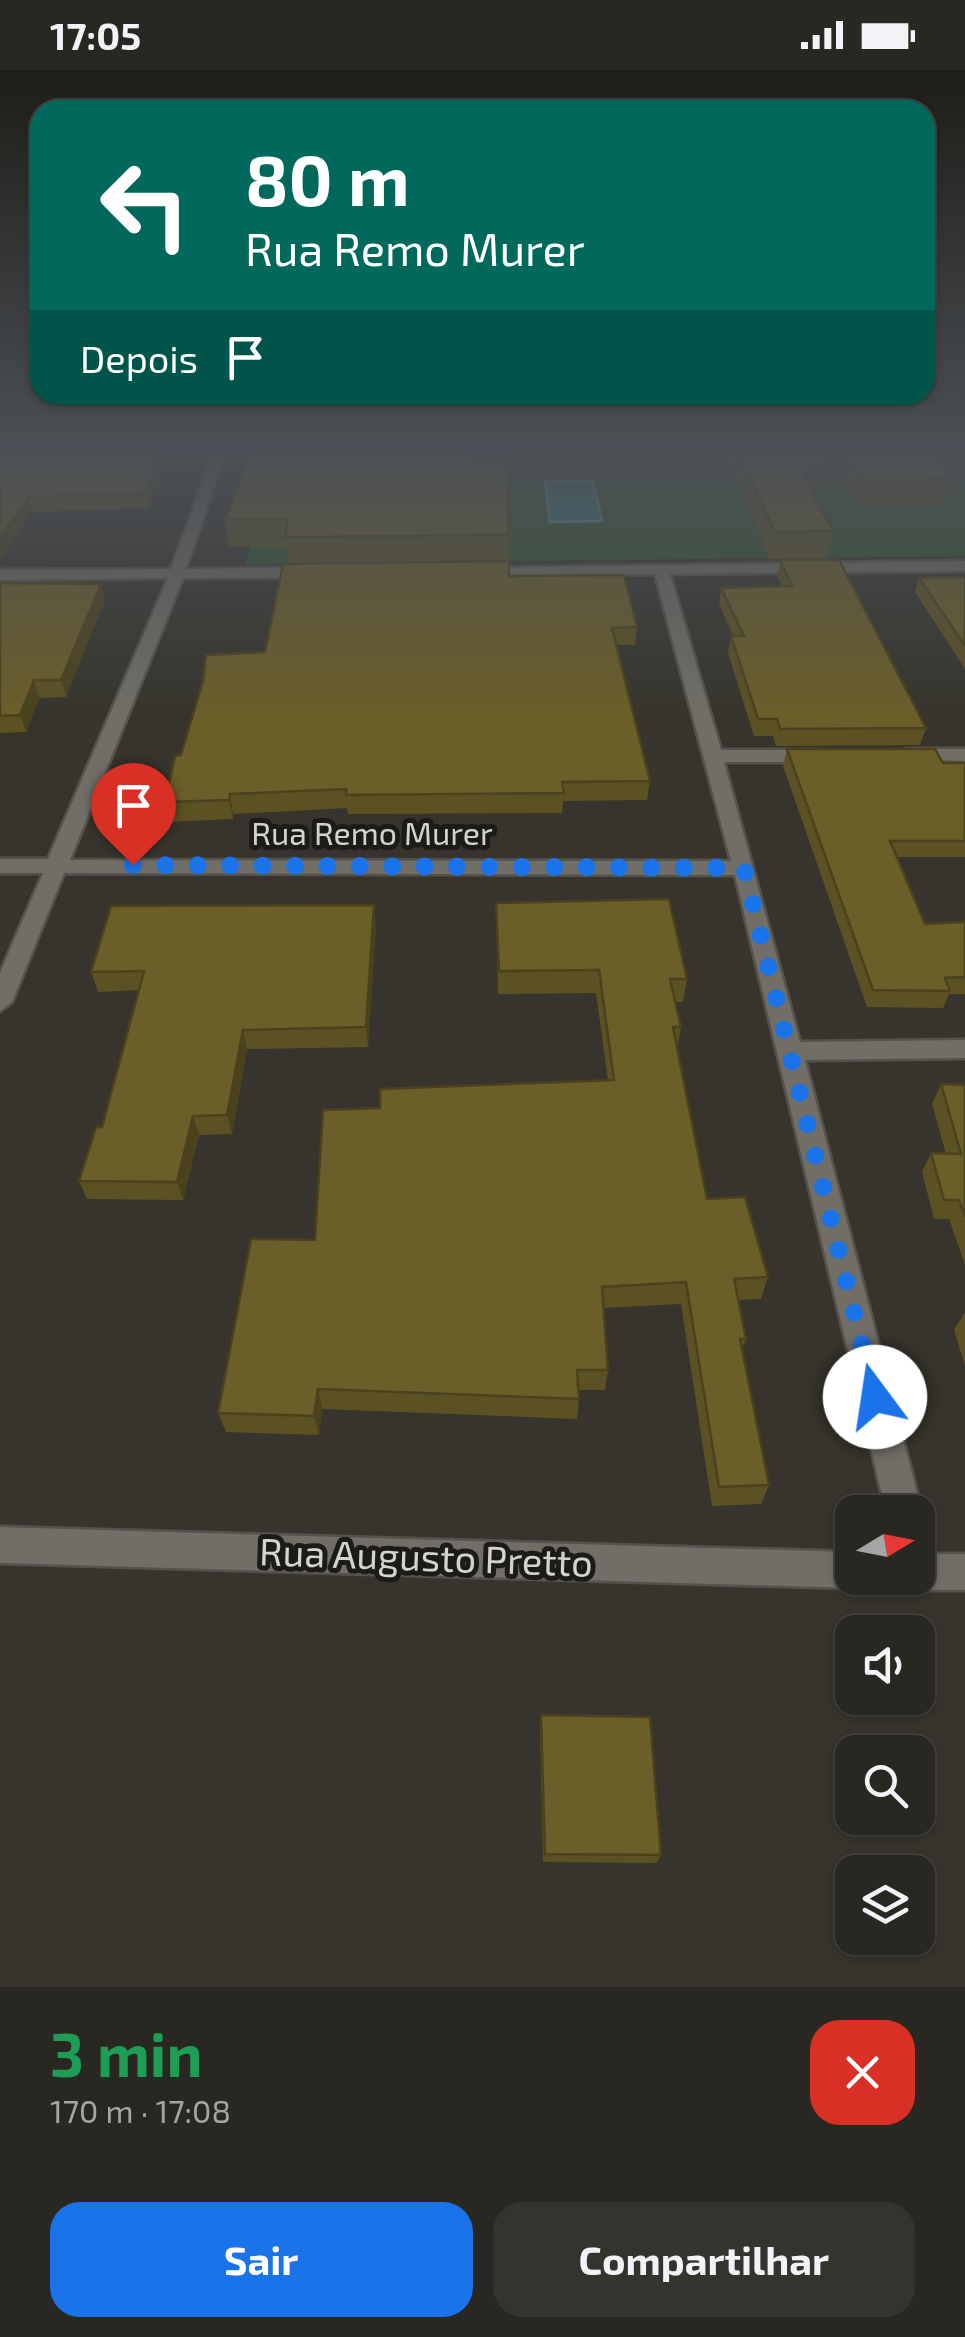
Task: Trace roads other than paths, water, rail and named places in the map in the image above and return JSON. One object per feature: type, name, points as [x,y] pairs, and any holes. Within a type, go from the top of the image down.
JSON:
[{"type":"street","points":[[0,1002],[190,537]]},
{"type":"street","points":[[448,571],[965,566]]},
{"type":"street","points":[[661,569],[744,868],[900,1495]]},
{"type":"street","points":[[0,575],[332,572]]},
{"type":"street","points":[[887,756],[965,755]]},
{"type":"street","points":[[712,756],[848,756]]},
{"type":"street","name":"Rua Remo Murer","points":[[0,866],[744,868]]},
{"type":"street","points":[[788,1051],[965,1049]]},
{"type":"street","name":"Rua Augusto Pretto","points":[[0,1545],[835,1570]]},
{"type":"street","points":[[935,1571],[965,1572]]}]
